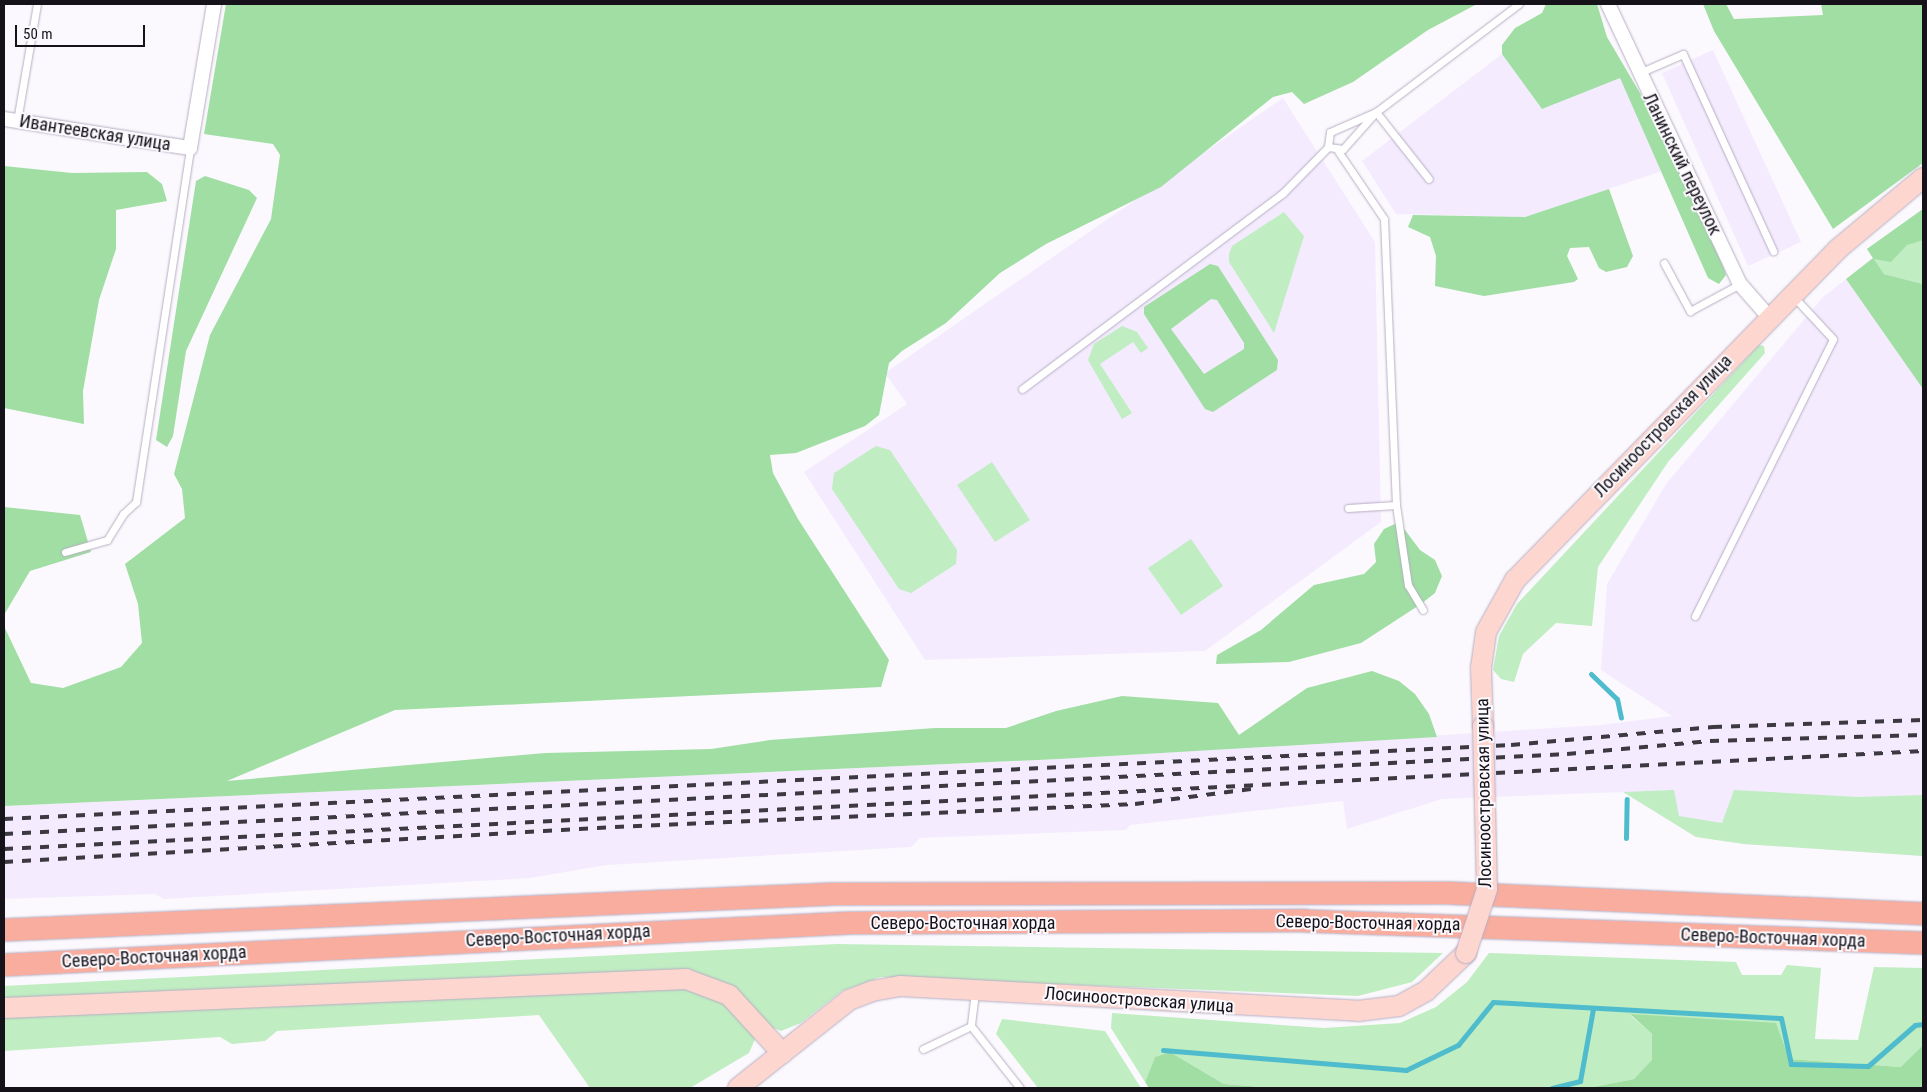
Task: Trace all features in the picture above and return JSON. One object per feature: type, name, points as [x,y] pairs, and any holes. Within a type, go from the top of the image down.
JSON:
[{"type":"main road","name":"Северо-Восточная хорда","points":[[4,930],[833,894],[1447,893],[1923,914]]},
{"type":"main road","name":"Северо-Восточная хорда","points":[[4,965],[860,923],[1316,921],[1923,943]]},
{"type":"street","name":"Ивантеевская улица","points":[[10,120],[190,148],[214,4]]},
{"type":"street","name":"Ланинский переулок","points":[[1608,4],[1638,73],[1740,284],[1769,317]]},
{"type":"street","name":"Лосиноостровская улица","points":[[738,1088],[849,1000],[872,991],[900,986],[1358,1011],[1399,1006],[1426,991],[1466,953],[1487,889],[1481,668],[1486,632],[1515,580],[1769,317],[1838,249],[1923,178]]},
{"type":"street","points":[[4,1008],[686,979],[729,995],[782,1053]]},
{"type":"lane","points":[[10,120],[36,4]]},
{"type":"lane","points":[[1338,151],[1376,112],[1519,4]]},
{"type":"lane","points":[[1638,73],[1683,54],[1772,251]]},
{"type":"lane","points":[[1022,389],[1283,192],[1328,147],[1330,132],[1376,112]]},
{"type":"lane","points":[[1376,112],[1429,179]]},
{"type":"lane","points":[[1328,147],[1338,151],[1384,219],[1396,505],[1408,585],[1423,610]]},
{"type":"lane","points":[[65,552],[107,540],[123,514],[136,502],[190,148]]},
{"type":"lane","points":[[1664,264],[1690,311],[1740,284]]},
{"type":"lane","points":[[1695,616],[1833,338],[1792,295]]},
{"type":"lane","points":[[1348,508],[1396,505]]},
{"type":"lane","points":[[975,989],[971,1026],[1020,1088]]},
{"type":"lane","points":[[923,1049],[971,1026]]},
{"type":"shaded area","points":[[1713,50],[1801,242],[1748,266],[1662,73]]},
{"type":"shaded area","points":[[1502,54],[1542,109],[1620,77],[1662,171],[1525,217],[1396,214],[1362,161]]},
{"type":"shaded area","points":[[1283,98],[1375,242],[1381,522],[1205,651],[925,660],[804,472],[907,404],[885,373]]},
{"type":"shaded area","points":[[1846,279],[1923,389],[1923,856],[1744,844],[1696,837],[1623,792],[1442,799],[1347,829],[1343,801],[1130,825],[1126,830],[920,838],[911,847],[607,865],[530,878],[164,899],[155,894],[4,899],[4,806],[1059,759],[1601,725],[1672,716],[1601,670],[1607,584],[1666,484],[1824,296]]},
{"type":"green space","points":[[226,4],[1477,4],[1428,30],[1353,82],[1304,104],[1292,92],[1273,97],[1161,187],[1046,244],[1000,273],[946,323],[902,351],[889,363],[879,415],[865,426],[796,453],[770,455],[773,473],[798,519],[889,660],[881,687],[395,710],[227,781],[545,753],[711,749],[770,740],[935,728],[1006,728],[1056,711],[1122,696],[1218,703],[1239,735],[1307,688],[1372,671],[1399,681],[1415,694],[1429,714],[1437,737],[1059,759],[4,806],[4,626],[31,683],[63,688],[121,667],[142,643],[138,604],[125,564],[185,518],[182,489],[174,474],[210,335],[271,219],[280,155],[273,144],[204,134]]},
{"type":"green space","points":[[1546,4],[1597,4],[1607,37],[1650,110],[1723,266],[1726,275],[1719,284],[1708,278],[1620,78],[1542,109],[1502,54],[1502,45],[1515,28],[1542,13]]},
{"type":"green space","points":[[1703,4],[1726,4],[1734,19],[1823,15],[1821,4],[1923,4],[1923,163],[1833,229],[1714,31]]},
{"type":"green space","points":[[4,166],[72,173],[147,172],[162,184],[167,201],[116,210],[116,249],[99,300],[83,391],[84,424],[4,408]]},
{"type":"green space","points":[[205,176],[249,190],[257,198],[186,351],[173,436],[167,447],[156,440],[196,181]]},
{"type":"green space","points":[[1609,189],[1633,256],[1627,267],[1606,272],[1599,268],[1589,247],[1570,248],[1567,256],[1578,279],[1574,282],[1484,296],[1435,286],[1436,256],[1430,237],[1408,227],[1413,215],[1525,217]]},
{"type":"green space","points":[[1923,209],[1923,284],[1884,274],[1867,249]]},
{"type":"green space","points":[[1923,209],[1923,240],[1907,245],[1891,262],[1874,259],[1884,274],[1923,284],[1923,389],[1846,279],[1873,258],[1867,249]]},
{"type":"green space","points":[[1284,212],[1304,236],[1274,333],[1229,262],[1229,254],[1232,246]]},
{"type":"green space","points":[[1210,264],[1218,266],[1278,360],[1277,370],[1213,412],[1205,409],[1144,314],[1144,307]],"holes":[[[1211,299],[1217,300],[1244,343],[1244,349],[1204,374],[1171,329]]]},
{"type":"green space","points":[[1122,326],[1137,332],[1148,348],[1141,353],[1133,342],[1100,364],[1132,413],[1122,419],[1088,360],[1094,344]]},
{"type":"green space","points":[[1759,345],[1764,346],[1765,353],[1668,462],[1598,567],[1592,626],[1556,623],[1523,654],[1514,682],[1501,679],[1493,670],[1499,636],[1517,604]]},
{"type":"green space","points":[[876,446],[890,450],[957,550],[956,564],[911,593],[899,589],[832,489],[834,473]]},
{"type":"green space","points":[[992,462],[1030,520],[995,542],[957,485]]},
{"type":"green space","points":[[4,507],[80,515],[91,552],[30,571],[4,615]]},
{"type":"green space","points":[[1399,522],[1420,550],[1435,560],[1442,576],[1435,593],[1421,604],[1361,643],[1289,662],[1216,664],[1217,655],[1261,630],[1314,585],[1364,574],[1376,562],[1374,544],[1384,529]]},
{"type":"green space","points":[[1191,539],[1223,586],[1181,615],[1148,568]]},
{"type":"green space","points":[[1674,790],[1679,816],[1722,823],[1734,790],[1858,797],[1923,795],[1923,856],[1744,844],[1696,837],[1623,792]]},
{"type":"green space","points":[[837,944],[1443,953],[1412,982],[1358,996],[881,977],[842,991],[801,1023],[781,1031],[768,1026],[716,982],[4,1004],[4,986]]},
{"type":"green space","points":[[1489,953],[1736,962],[1742,975],[1781,975],[1787,965],[1821,968],[1815,1039],[1858,1040],[1874,967],[1923,968],[1923,1045],[1902,1067],[1788,1059],[1630,1015],[1652,1034],[1653,1060],[1634,1079],[1588,1088],[1276,1088],[1224,1084],[1170,1052],[1155,1057],[1145,1082],[1111,1028],[1112,1013],[1324,1028],[1400,1023],[1436,1007],[1467,982]]},
{"type":"green space","points":[[662,984],[712,991],[756,1037],[749,1053],[690,1088],[590,1088],[539,1015],[277,1031],[265,1041],[232,1044],[220,1037],[4,1051],[4,1014]]},
{"type":"green space","points":[[1630,1014],[1776,1023],[1789,1059],[1901,1067],[1923,1045],[1923,1088],[1588,1088],[1634,1079],[1652,1060],[1652,1034]]},
{"type":"green space","points":[[1002,1019],[1105,1031],[1141,1088],[1038,1088],[996,1034]]},
{"type":"green space","points":[[1170,1052],[1224,1084],[1276,1088],[1149,1088],[1145,1082],[1155,1057]]},
{"type":"waterway","points":[[1591,674],[1617,699],[1621,718]]},
{"type":"waterway","points":[[1626,838],[1627,799]]},
{"type":"waterway","points":[[1163,1050],[1406,1070],[1458,1045],[1493,1002],[1781,1018],[1791,1064],[1868,1066],[1915,1025],[1923,1024]]},
{"type":"waterway","points":[[1552,1088],[1580,1081],[1593,1009]]},
{"type":"railway","points":[[4,819],[1511,745],[1713,727],[1923,720]]},
{"type":"railway","points":[[4,834],[1567,754],[1710,741],[1923,735]]},
{"type":"railway","points":[[4,849],[1923,751]]},
{"type":"railway","points":[[4,862],[615,827],[1135,804],[1251,789]]}]
